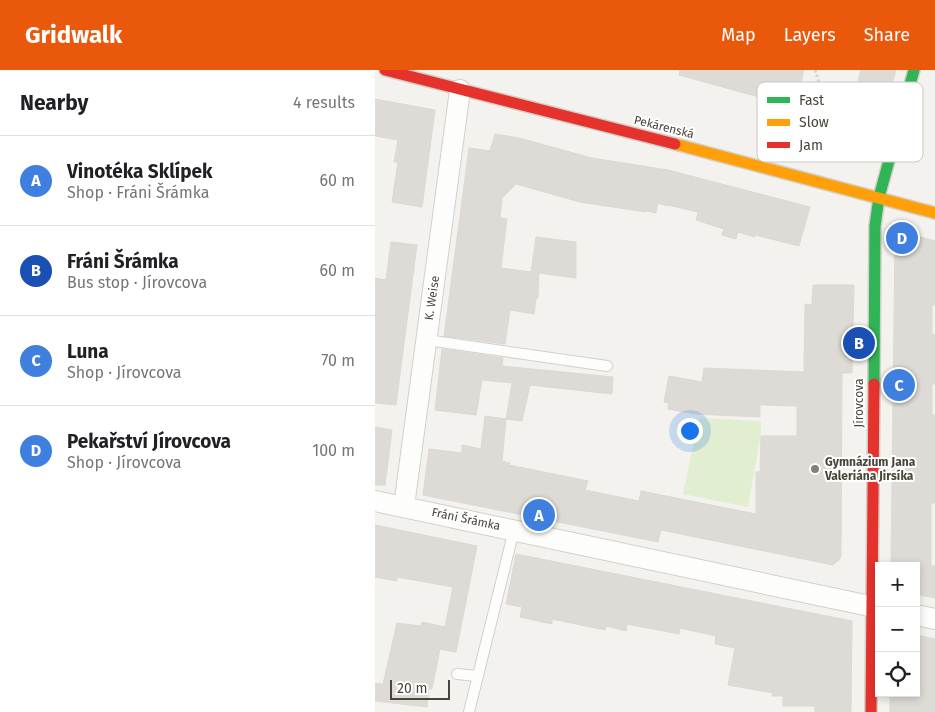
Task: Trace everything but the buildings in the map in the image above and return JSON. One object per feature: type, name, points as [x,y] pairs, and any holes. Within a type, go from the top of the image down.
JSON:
[{"type":"street","name":"Pekárenská","points":[[385,70],[935,212]]},
{"type":"street","name":"K. Weise","points":[[404,506],[461,90]]},
{"type":"street","name":"Jírovcova","points":[[875,562],[875,226],[879,197],[890,162]]},
{"type":"street","name":"Fráni Šrámka","points":[[375,501],[875,607]]},
{"type":"street","name":"Jírovcova","points":[[871,712],[875,607]]},
{"type":"street","points":[[920,616],[935,619]]},
{"type":"lane","points":[[427,340],[607,366]]},
{"type":"lane","points":[[469,712],[514,530]]},
{"type":"lane","points":[[457,674],[477,676]]},
{"type":"path","points":[[815,70],[819,82]]},
{"type":"green space","points":[[699,418],[761,421],[761,433],[748,507],[683,494]]},
{"type":"traffic: fast","points":[[911,82],[914,70]]},
{"type":"traffic: fast","points":[[874,384],[875,226],[879,197],[889,162]]},
{"type":"traffic: slow","points":[[675,144],[935,213]]},
{"type":"traffic: jam","points":[[385,70],[675,144]]},
{"type":"traffic: jam","points":[[871,712],[874,384]]},
{"type":"place","name":"Pekařství Jírovcova","points":[[902,238]]},
{"type":"place","name":"Fráni Šrámka","points":[[859,343]]},
{"type":"place","name":"Luna","points":[[899,385]]},
{"type":"place","name":"Gymnázium Jana Valeriána Jirsíka","points":[[815,469]]},
{"type":"place","name":"Vinotéka Sklípek","points":[[539,515]]}]
